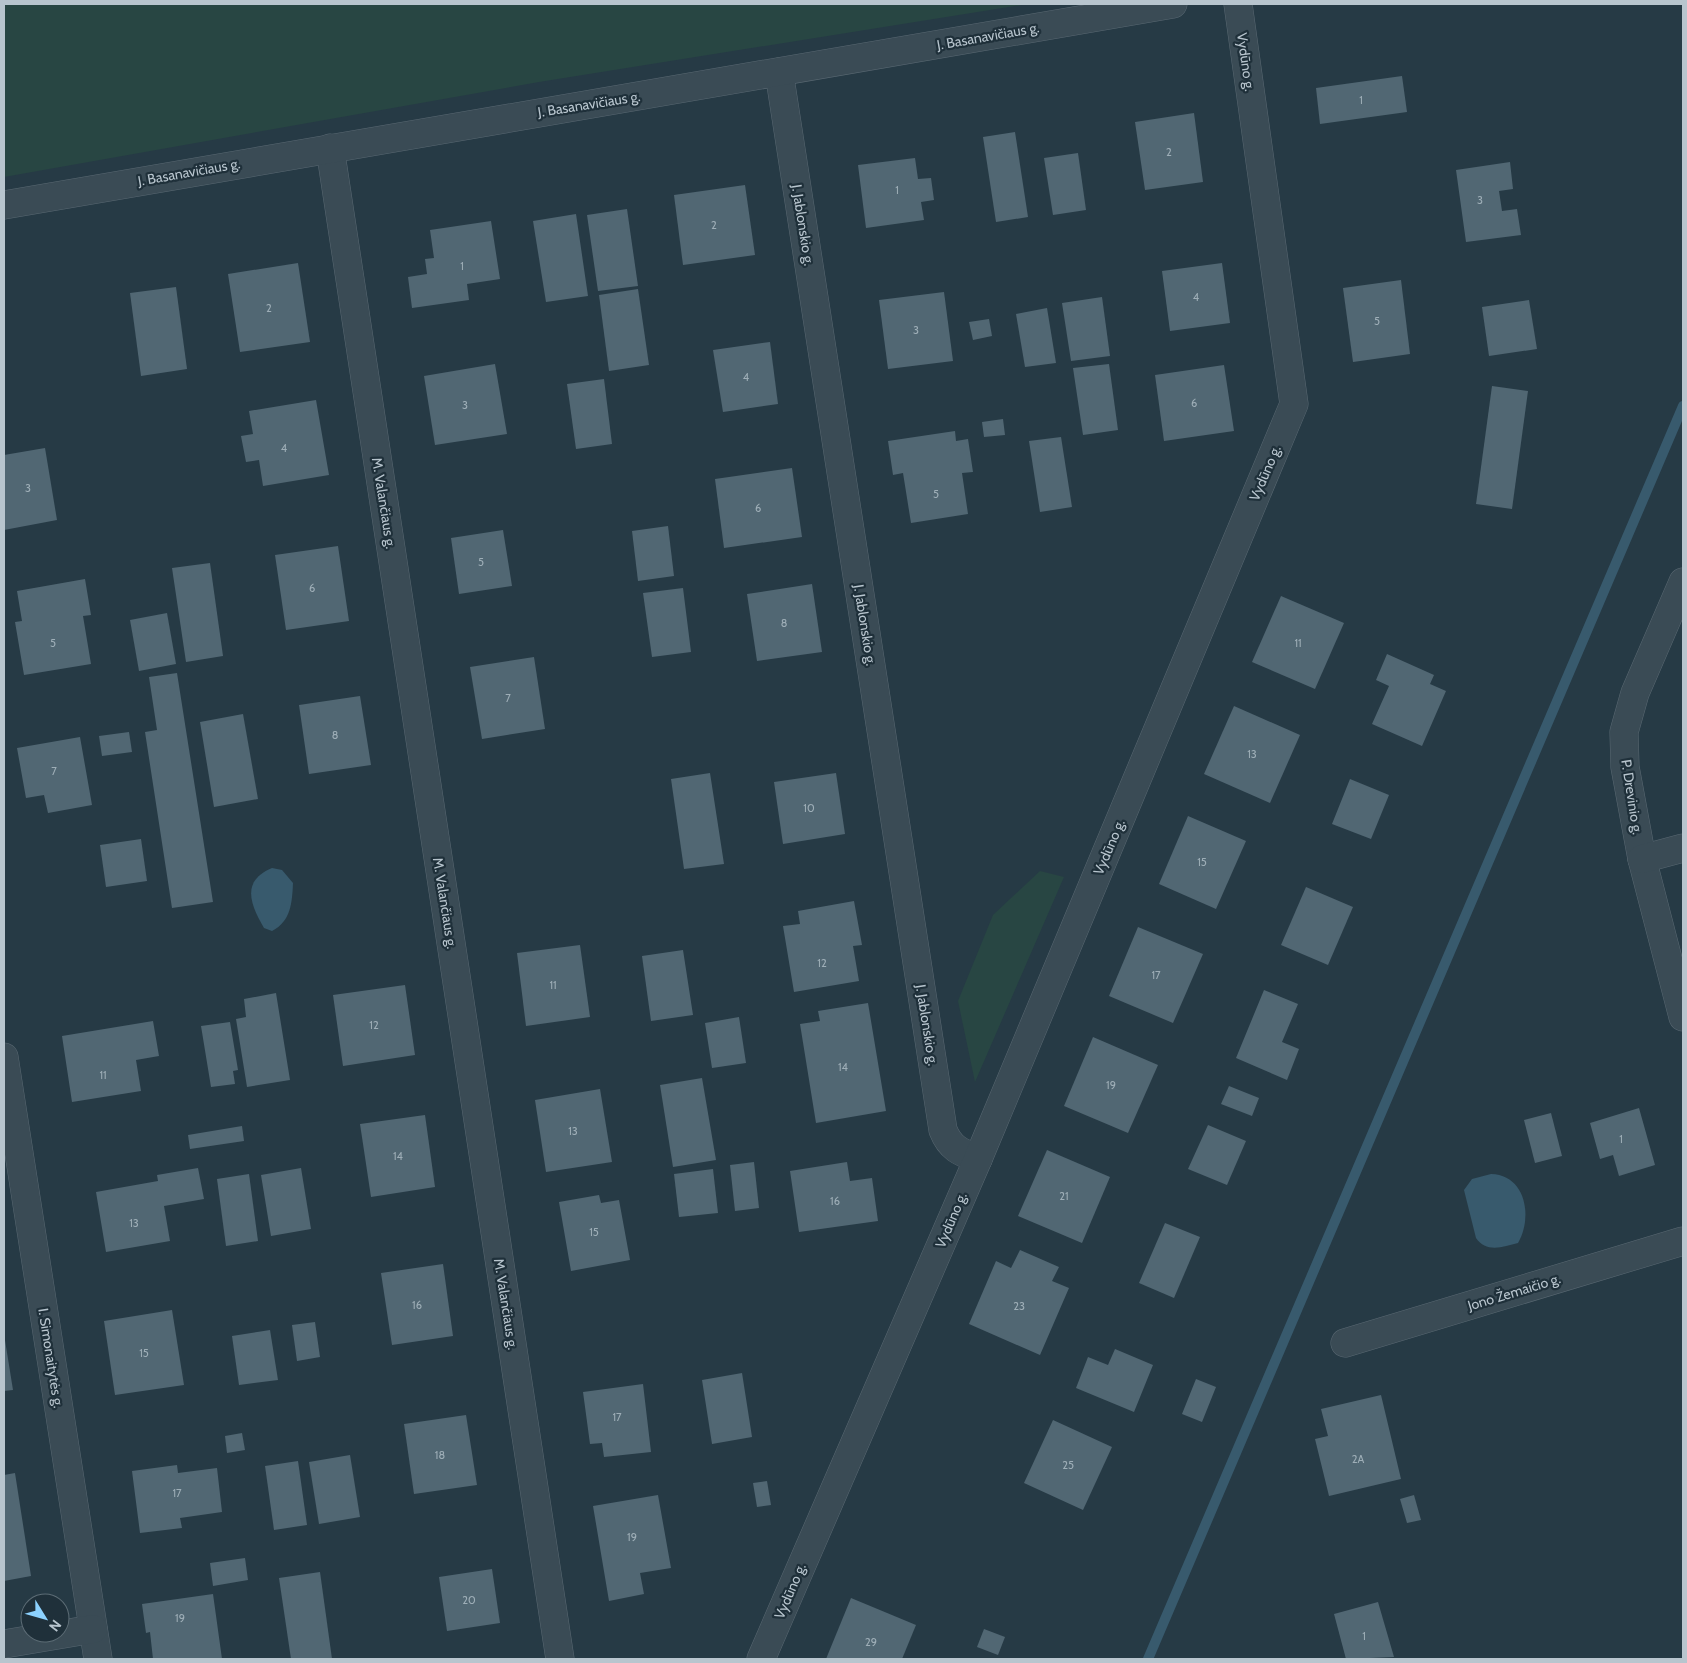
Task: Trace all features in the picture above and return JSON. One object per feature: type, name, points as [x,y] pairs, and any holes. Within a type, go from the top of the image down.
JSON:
[{"type":"street","name":"J. Basanavičiaus g.","points":[[4,205],[1173,4]]},
{"type":"street","name":"Vydūno g.","points":[[761,1659],[978,1159],[1294,404],[1238,4]]},
{"type":"street","name":"J. Jablonskio g.","points":[[780,72],[943,1130],[949,1144],[961,1153],[978,1159]]},
{"type":"street","name":"M. Valančiaus g.","points":[[330,148],[560,1659]]},
{"type":"street","name":"P. Drevinio g.","points":[[1683,582],[1634,693],[1624,732],[1625,767],[1642,859],[1683,1017]]},
{"type":"street","points":[[1642,859],[1683,848]]},
{"type":"street","name":"I. Simonaitytės g.","points":[[4,1057],[98,1659]]},
{"type":"street","name":"Jono Žemaičio g.","points":[[1345,1343],[1683,1241]]},
{"type":"street","points":[[4,1644],[93,1629]]},
{"type":"green space","points":[[4,4],[1028,4],[539,82],[4,177]]},
{"type":"green space","points":[[1040,871],[1064,877],[975,1082],[958,1001],[993,915]]},
{"type":"water","points":[[272,868],[282,870],[293,883],[291,904],[287,917],[272,931],[264,928],[255,910],[251,894],[252,886],[256,879],[262,873]]},
{"type":"water","points":[[1491,1174],[1503,1176],[1519,1189],[1525,1210],[1523,1233],[1518,1243],[1495,1248],[1485,1246],[1476,1238],[1464,1190],[1472,1179]]},
{"type":"building","points":[[1402,76],[1407,112],[1320,124],[1316,88]]},
{"type":"building","points":[[1194,113],[1203,182],[1145,190],[1135,122]]},
{"type":"building","points":[[1015,132],[1028,217],[996,222],[983,137]]},
{"type":"building","points":[[1078,153],[1086,210],[1053,215],[1044,158]]},
{"type":"building","points":[[915,158],[918,179],[931,178],[934,200],[921,202],[924,220],[866,228],[858,165]]},
{"type":"building","points":[[1510,162],[1513,189],[1499,191],[1502,211],[1517,209],[1521,235],[1466,242],[1456,170]]},
{"type":"building","points":[[745,185],[755,255],[683,265],[674,195]]},
{"type":"building","points":[[627,209],[638,286],[598,291],[587,215]]},
{"type":"building","points":[[576,214],[588,296],[546,302],[533,221]]},
{"type":"building","points":[[491,221],[500,279],[467,284],[469,300],[412,308],[408,277],[427,274],[425,259],[434,258],[430,230]]},
{"type":"building","points":[[298,263],[310,342],[240,352],[228,274]]},
{"type":"building","points":[[1222,263],[1230,323],[1170,331],[1162,271]]},
{"type":"building","points":[[1401,280],[1410,354],[1353,362],[1343,288]]},
{"type":"building","points":[[176,287],[187,369],[141,376],[130,293]]},
{"type":"building","points":[[638,289],[649,365],[609,371],[599,295]]},
{"type":"building","points":[[944,292],[953,361],[888,369],[879,300]]},
{"type":"building","points":[[1102,297],[1110,356],[1071,361],[1062,303]]},
{"type":"building","points":[[1529,300],[1537,349],[1489,356],[1482,307]]},
{"type":"building","points":[[1047,308],[1056,363],[1025,367],[1016,314]]},
{"type":"building","points":[[989,319],[992,336],[973,340],[969,322]]},
{"type":"building","points":[[770,342],[778,404],[723,412],[713,350]]},
{"type":"building","points":[[495,364],[507,434],[435,445],[424,376]]},
{"type":"building","points":[[1109,364],[1118,430],[1083,435],[1073,368]]},
{"type":"building","points":[[1224,365],[1234,431],[1164,441],[1155,375]]},
{"type":"building","points":[[604,379],[612,444],[576,449],[567,384]]},
{"type":"building","points":[[1492,386],[1528,391],[1512,509],[1476,504]]},
{"type":"building","points":[[316,400],[329,475],[263,486],[259,460],[246,462],[241,436],[253,434],[249,411]]},
{"type":"building","points":[[1003,419],[1005,435],[984,437],[982,422]]},
{"type":"building","points":[[955,431],[956,441],[968,439],[973,472],[962,473],[968,514],[911,523],[903,473],[893,475],[888,441]]},
{"type":"building","points":[[1061,437],[1072,507],[1040,512],[1029,441]]},
{"type":"building","points":[[45,448],[57,520],[4,530],[4,455]]},
{"type":"building","points":[[792,468],[802,537],[724,548],[715,479]]},
{"type":"building","points":[[668,526],[674,576],[638,581],[632,531]]},
{"type":"building","points":[[503,530],[512,586],[459,594],[451,538]]},
{"type":"building","points":[[338,546],[349,621],[286,630],[275,555]]},
{"type":"building","points":[[210,563],[223,656],[186,662],[172,568]]},
{"type":"building","points":[[85,579],[91,615],[83,616],[91,664],[24,675],[15,622],[22,621],[17,591]]},
{"type":"building","points":[[812,584],[822,652],[757,661],[747,594]]},
{"type":"building","points":[[683,588],[691,652],[652,657],[643,593]]},
{"type":"building","points":[[1281,596],[1344,623],[1315,689],[1252,662]]},
{"type":"building","points":[[167,613],[176,664],[139,671],[130,620]]},
{"type":"building","points":[[1387,654],[1434,675],[1430,684],[1446,691],[1422,746],[1372,724],[1389,686],[1376,680]]},
{"type":"building","points":[[534,657],[545,729],[482,739],[470,667]]},
{"type":"building","points":[[177,673],[213,902],[172,908],[145,732],[157,730],[149,677]]},
{"type":"building","points":[[360,696],[371,765],[309,774],[299,705]]},
{"type":"building","points":[[1234,706],[1300,735],[1270,803],[1204,774]]},
{"type":"building","points":[[243,714],[258,799],[214,807],[200,722]]},
{"type":"building","points":[[129,732],[132,752],[102,756],[99,736]]},
{"type":"building","points":[[80,737],[92,805],[48,813],[44,795],[26,798],[17,748]]},
{"type":"building","points":[[710,773],[724,864],[684,869],[671,779]]},
{"type":"building","points":[[836,773],[845,834],[783,844],[774,782]]},
{"type":"building","points":[[1350,779],[1389,795],[1371,839],[1332,824]]},
{"type":"building","points":[[1188,816],[1246,841],[1216,909],[1159,884]]},
{"type":"building","points":[[141,839],[147,881],[106,887],[100,845]]},
{"type":"building","points":[[1306,887],[1353,907],[1328,965],[1281,945]]},
{"type":"building","points":[[854,901],[862,945],[853,946],[859,981],[794,992],[783,926],[800,924],[798,911]]},
{"type":"building","points":[[1138,927],[1203,954],[1173,1023],[1109,996]]},
{"type":"building","points":[[580,945],[590,1017],[526,1026],[517,953]]},
{"type":"building","points":[[683,950],[693,1015],[651,1021],[642,956]]},
{"type":"building","points":[[405,985],[415,1055],[343,1066],[333,995]]},
{"type":"building","points":[[1264,990],[1298,1004],[1282,1042],[1299,1049],[1287,1080],[1236,1058]]},
{"type":"building","points":[[276,993],[290,1080],[247,1087],[236,1019],[246,1017],[244,999]]},
{"type":"building","points":[[868,1003],[886,1111],[816,1123],[800,1024],[820,1021],[818,1011]]},
{"type":"building","points":[[739,1017],[746,1063],[712,1068],[705,1023]]},
{"type":"building","points":[[153,1021],[159,1056],[136,1060],[141,1091],[72,1102],[62,1036]]},
{"type":"building","points":[[230,1022],[238,1070],[233,1071],[235,1084],[211,1087],[201,1026]]},
{"type":"building","points":[[1093,1037],[1158,1065],[1128,1133],[1064,1106]]},
{"type":"building","points":[[702,1078],[716,1160],[673,1167],[660,1085]]},
{"type":"building","points":[[1229,1086],[1259,1098],[1252,1116],[1221,1104]]},
{"type":"building","points":[[600,1089],[612,1162],[546,1172],[535,1100]]},
{"type":"building","points":[[1639,1108],[1655,1165],[1619,1176],[1613,1155],[1600,1159],[1590,1123]]},
{"type":"building","points":[[1551,1113],[1562,1156],[1535,1163],[1524,1120]]},
{"type":"building","points":[[425,1115],[435,1187],[371,1197],[360,1124]]},
{"type":"building","points":[[1208,1125],[1246,1141],[1227,1185],[1188,1169]]},
{"type":"building","points":[[242,1126],[244,1141],[190,1149],[188,1135]]},
{"type":"building","points":[[1047,1150],[1110,1177],[1082,1243],[1018,1216]]},
{"type":"building","points":[[754,1162],[759,1208],[735,1211],[730,1165]]},
{"type":"building","points":[[847,1162],[850,1181],[872,1178],[878,1221],[799,1232],[790,1171]]},
{"type":"building","points":[[198,1168],[204,1199],[164,1206],[170,1241],[106,1252],[96,1192],[158,1181],[157,1175]]},
{"type":"building","points":[[301,1168],[311,1229],[271,1236],[261,1175]]},
{"type":"building","points":[[713,1169],[718,1213],[679,1217],[674,1174]]},
{"type":"building","points":[[249,1174],[258,1241],[226,1246],[217,1179]]},
{"type":"building","points":[[599,1195],[601,1203],[619,1200],[630,1260],[571,1271],[559,1202]]},
{"type":"building","points":[[1165,1223],[1200,1237],[1174,1298],[1139,1283]]},
{"type":"building","points":[[1020,1250],[1059,1267],[1052,1281],[1069,1288],[1040,1355],[969,1324],[996,1261],[1011,1268]]},
{"type":"building","points":[[443,1264],[453,1336],[392,1345],[381,1273]]},
{"type":"building","points":[[172,1310],[184,1385],[115,1395],[104,1321]]},
{"type":"building","points":[[315,1322],[320,1357],[297,1361],[292,1325]]},
{"type":"building","points":[[270,1330],[278,1380],[239,1385],[232,1336]]},
{"type":"building","points":[[4,1334],[13,1390],[4,1391]]},
{"type":"building","points":[[1115,1349],[1153,1365],[1134,1412],[1076,1388],[1088,1357],[1108,1365]]},
{"type":"building","points":[[742,1373],[752,1437],[712,1444],[702,1380]]},
{"type":"building","points":[[1196,1379],[1216,1387],[1202,1422],[1182,1414]]},
{"type":"building","points":[[643,1384],[651,1452],[604,1457],[602,1443],[590,1444],[583,1392]]},
{"type":"building","points":[[1381,1395],[1401,1479],[1329,1496],[1315,1439],[1328,1436],[1321,1409]]},
{"type":"building","points":[[466,1415],[477,1485],[414,1494],[404,1424]]},
{"type":"building","points":[[1053,1420],[1112,1447],[1083,1510],[1024,1483]]},
{"type":"building","points":[[242,1433],[245,1450],[227,1453],[225,1436]]},
{"type":"building","points":[[350,1455],[360,1517],[319,1524],[309,1462]]},
{"type":"building","points":[[298,1461],[307,1525],[274,1530],[265,1466]]},
{"type":"building","points":[[177,1465],[178,1473],[217,1468],[222,1512],[180,1518],[182,1528],[140,1533],[132,1471]]},
{"type":"building","points":[[15,1473],[31,1576],[4,1581],[4,1475]]},
{"type":"building","points":[[767,1481],[771,1505],[757,1507],[753,1483]]},
{"type":"building","points":[[658,1495],[671,1568],[640,1573],[644,1594],[609,1601],[593,1506]]},
{"type":"building","points":[[1414,1495],[1421,1520],[1407,1523],[1400,1499]]},
{"type":"building","points":[[245,1558],[248,1580],[213,1586],[210,1563]]},
{"type":"building","points":[[492,1569],[500,1623],[447,1631],[439,1577]]},
{"type":"building","points":[[320,1572],[332,1659],[291,1659],[279,1578]]},
{"type":"building","points":[[213,1594],[222,1659],[153,1659],[150,1632],[146,1633],[142,1604]]},
{"type":"building","points":[[851,1598],[916,1625],[902,1659],[826,1659]]},
{"type":"building","points":[[1378,1602],[1394,1657],[1346,1659],[1334,1614]]},
{"type":"building","points":[[984,1629],[1005,1637],[998,1655],[977,1647]]},
{"type":"waterway","points":[[1148,1659],[1683,406]]}]
